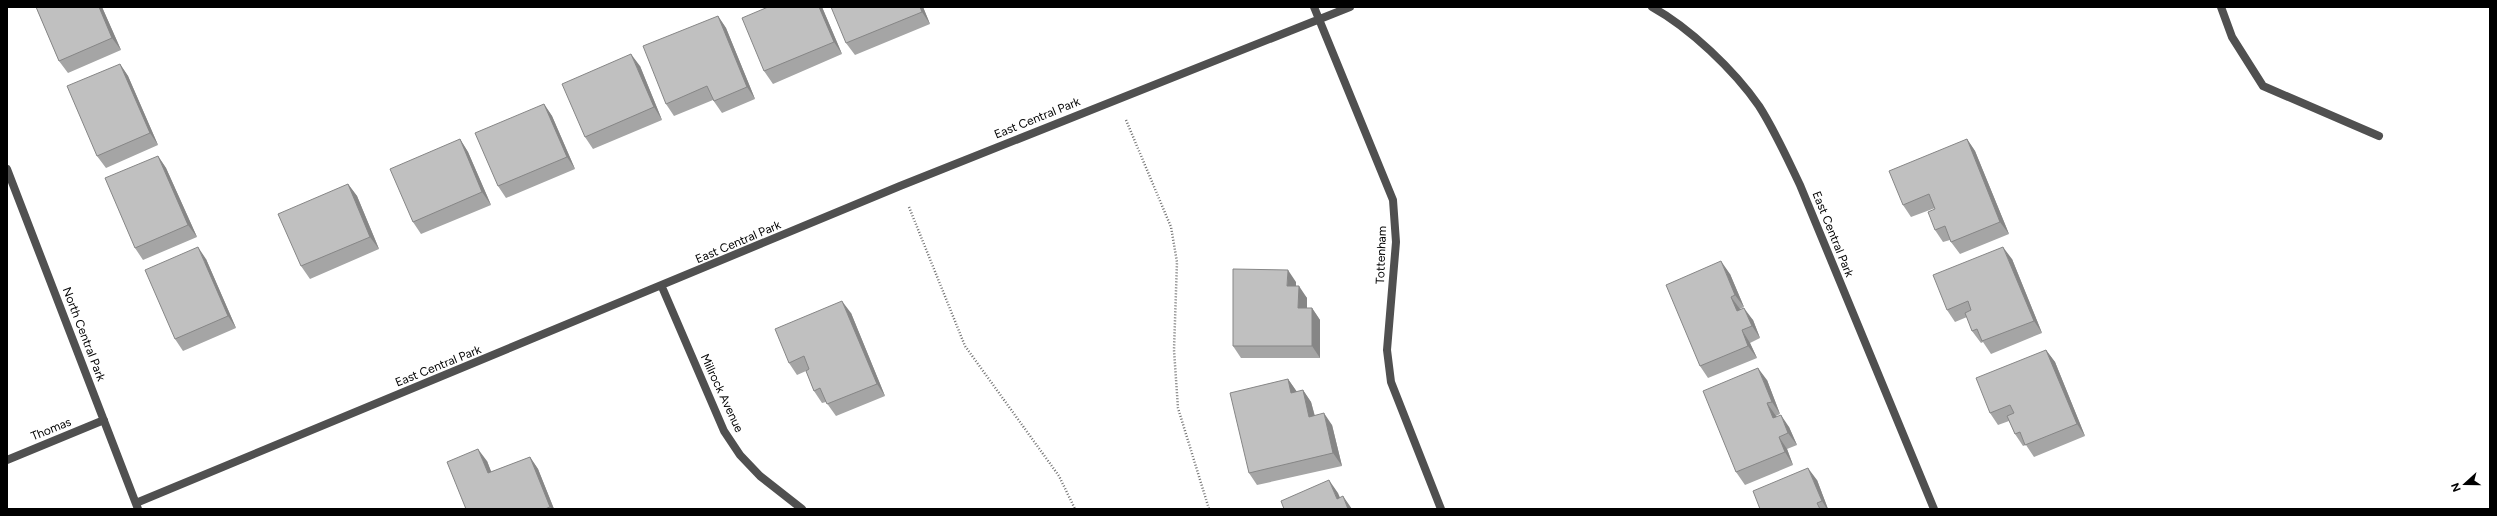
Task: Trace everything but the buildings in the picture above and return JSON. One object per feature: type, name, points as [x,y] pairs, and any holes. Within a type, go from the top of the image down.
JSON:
[{"type":"street","name":"Tottenham","points":[[1314,7],[1393,200],[1396,242],[1387,350],[1391,382],[1441,509]]},
{"type":"street","name":"East Central Park","points":[[137,506],[900,186],[1117,98],[1350,7]]},
{"type":"street","name":"East Central Park","points":[[1652,7],[1686,30],[1713,53],[1758,106],[1780,143],[1800,185],[1934,509]]},
{"type":"street","points":[[2221,7],[2232,37],[2263,86],[2379,136]]},
{"type":"street","name":"North Central Park","points":[[7,169],[137,506]]},
{"type":"street","name":"Millrock Avenue","points":[[662,287],[724,431],[740,455],[755,470],[802,509]]},
{"type":"street","name":"Thomas","points":[[7,460],[104,420]]},
{"type":"path","points":[[1117,98],[1171,227],[1178,262],[1174,350],[1178,408],[1209,509]]},
{"type":"path","points":[[900,186],[965,346],[1059,476],[1075,509]]}]
